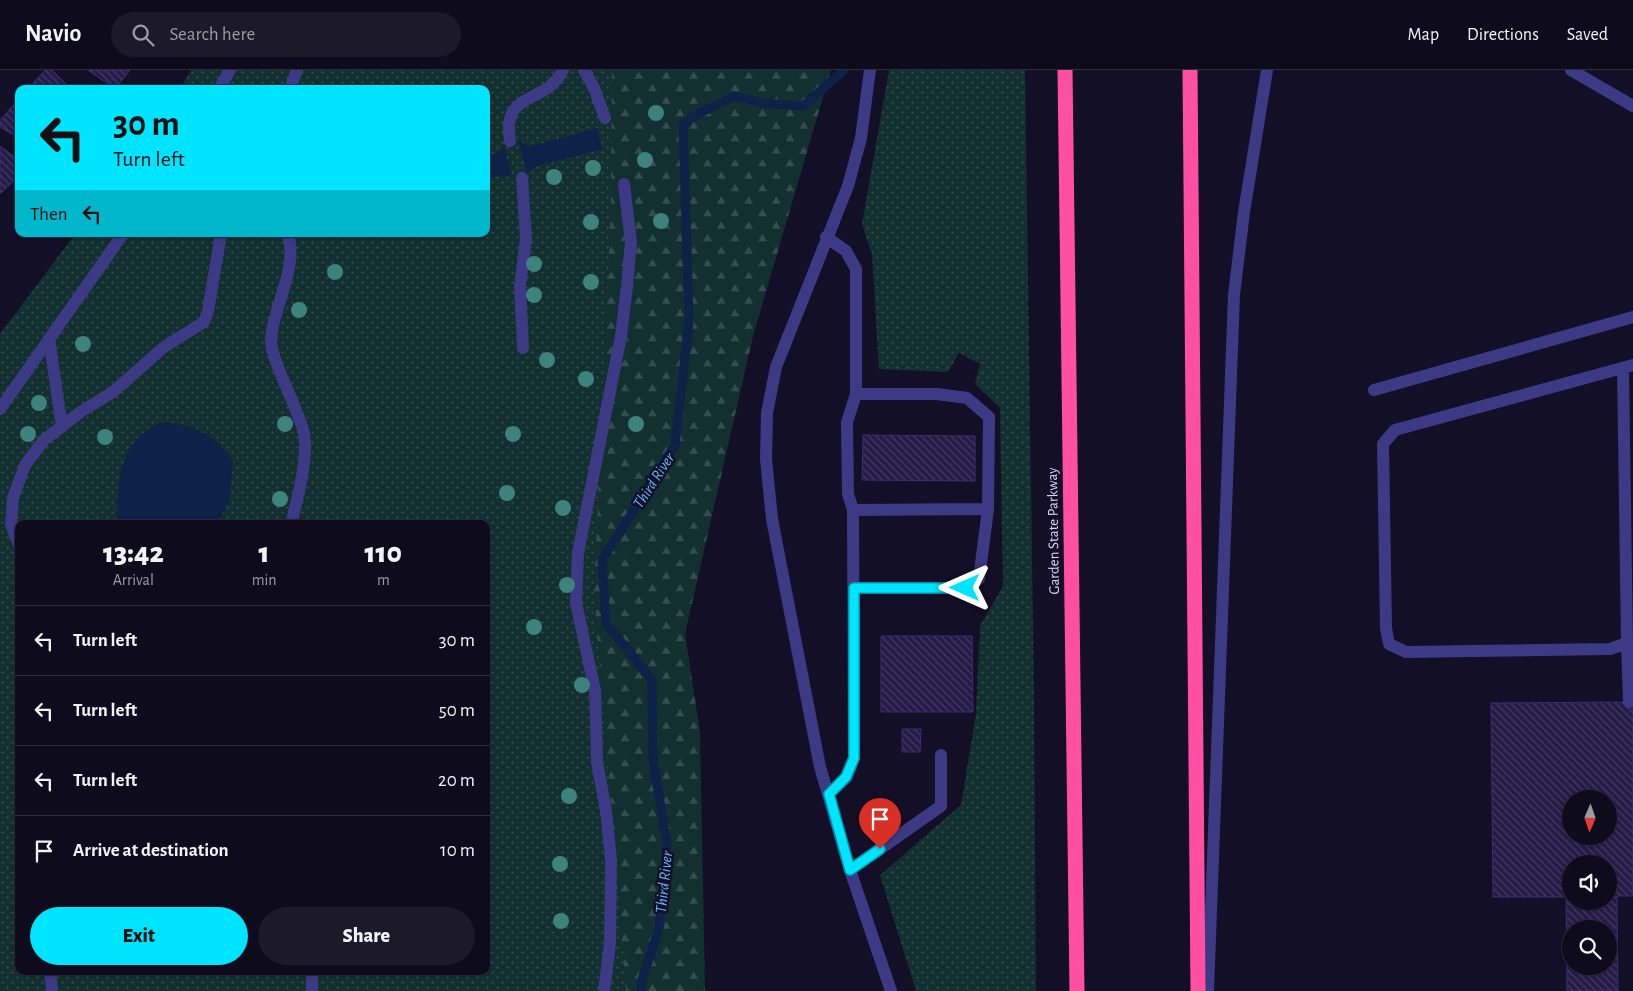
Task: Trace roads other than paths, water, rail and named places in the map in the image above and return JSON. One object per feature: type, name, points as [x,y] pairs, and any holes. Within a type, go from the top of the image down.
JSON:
[{"type":"highway","name":"Garden State Parkway","points":[[1065,70],[1077,991]]},
{"type":"highway","points":[[1190,70],[1198,991]]},
{"type":"lane","points":[[221,85],[230,70]]},
{"type":"lane","points":[[291,85],[297,70]]},
{"type":"lane","points":[[510,141],[508,126],[510,114],[519,103],[557,82],[563,70]]},
{"type":"lane","points":[[584,70],[594,88],[605,118]]},
{"type":"lane","points":[[870,70],[861,138],[848,186],[826,237],[776,367],[767,413],[766,459],[772,520],[820,767],[850,870],[891,991]]},
{"type":"lane","points":[[1208,991],[1234,295],[1244,212],[1267,70]]},
{"type":"lane","points":[[1571,70],[1633,106]]},
{"type":"lane","points":[[522,178],[526,239],[520,286],[523,348]]},
{"type":"lane","points":[[604,991],[610,944],[611,859],[606,812],[597,762],[595,692],[576,603],[578,553],[621,336],[628,286],[631,242],[624,184]]},
{"type":"lane","points":[[0,409],[121,237]]},
{"type":"lane","points":[[15,534],[11,525],[13,498],[25,466],[44,440],[112,392],[164,346],[204,322],[220,237]]},
{"type":"lane","points":[[289,237],[292,249],[290,264],[271,339],[305,435],[302,472],[292,520]]},
{"type":"lane","points":[[826,237],[846,251],[856,269],[856,394],[847,422],[848,494],[853,510],[854,758],[846,777],[829,794]]},
{"type":"lane","points":[[1374,390],[1633,317]]},
{"type":"lane","points":[[50,338],[62,427]]},
{"type":"lane","points":[[1627,643],[1610,649],[1406,652],[1389,644],[1386,628],[1383,444],[1395,430],[1628,367],[1627,643],[1629,702]]},
{"type":"lane","points":[[854,588],[965,588],[979,579],[988,509],[989,417],[967,398],[937,394],[856,394]]},
{"type":"lane","points":[[853,510],[988,509]]},
{"type":"lane","points":[[850,870],[941,806],[941,755]]},
{"type":"lane","points":[[50,975],[52,991]]},
{"type":"lane","points":[[312,975],[312,991]]},
{"type":"water","points":[[597,128],[602,149],[537,166],[527,173],[519,140],[529,147]]},
{"type":"water","points":[[504,148],[512,176],[490,177],[490,156]]},
{"type":"water","points":[[162,422],[174,423],[194,429],[212,438],[233,462],[229,502],[218,520],[117,520],[118,490],[122,467],[132,446],[141,435]]},
{"type":"waterway","name":"Third River","points":[[642,991],[641,983],[659,928],[667,844],[653,761],[652,680],[606,623],[602,560],[675,445],[689,321],[683,125],[694,116],[734,96],[762,103],[803,106],[844,70]]}]
